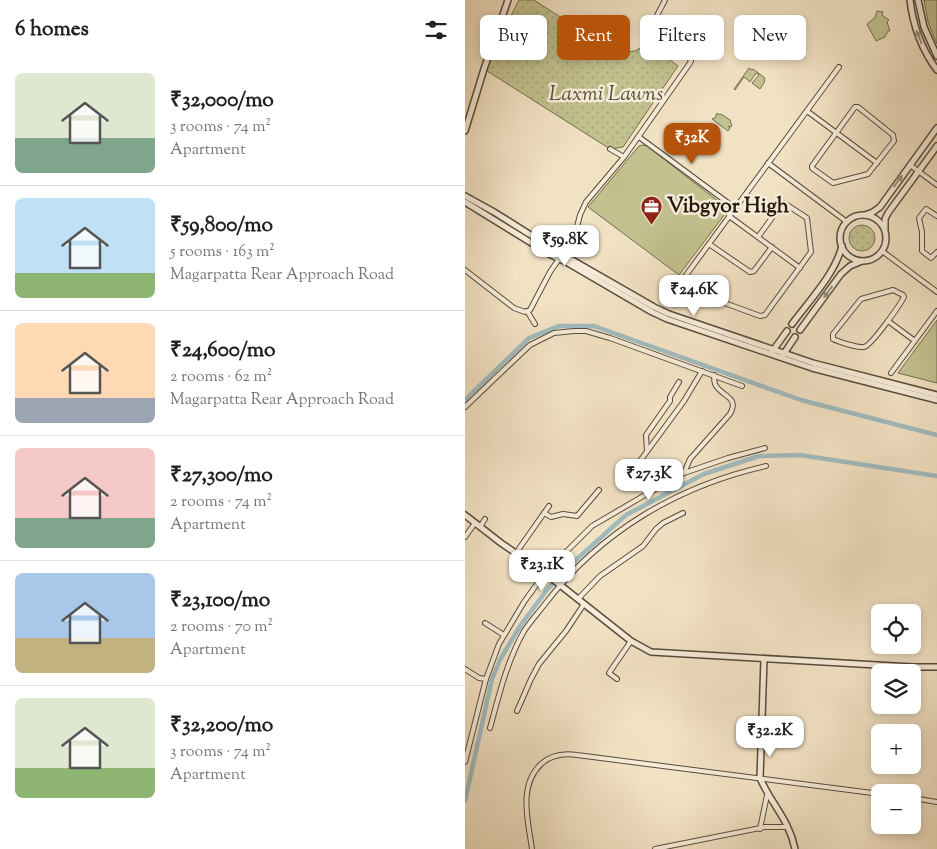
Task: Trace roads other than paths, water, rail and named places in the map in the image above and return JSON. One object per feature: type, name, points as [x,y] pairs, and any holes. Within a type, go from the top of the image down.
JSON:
[{"type":"street","points":[[465,131],[508,0]]},
{"type":"street","points":[[465,270],[520,311],[527,311],[534,304],[574,238],[580,215],[586,202],[639,137],[691,61],[688,56],[654,32],[654,22],[665,0]]},
{"type":"street","points":[[910,0],[919,38],[937,70]]},
{"type":"street","points":[[918,0],[924,27],[937,56]]},
{"type":"street","points":[[758,237],[782,204],[787,204],[803,215],[809,222],[812,248],[809,256],[765,315],[759,316],[681,287],[681,282],[839,67]]},
{"type":"street","points":[[858,107],[894,138],[877,163],[865,176],[837,183],[829,181],[812,168],[853,108],[858,107]]},
{"type":"street","points":[[807,111],[877,163]]},
{"type":"street","points":[[865,215],[880,207],[937,128]]},
{"type":"street","points":[[639,137],[735,208]]},
{"type":"street","points":[[800,330],[841,274],[850,266],[875,258],[882,251],[886,242],[885,220],[888,213],[937,146]]},
{"type":"street","points":[[611,149],[624,157]]},
{"type":"street","points":[[767,165],[847,222]]},
{"type":"street","points":[[910,166],[937,186]]},
{"type":"street","points":[[465,196],[494,212],[561,257]]},
{"type":"street","points":[[465,202],[652,312],[837,376],[937,400]]},
{"type":"street","points":[[937,216],[926,209],[919,218],[922,232],[922,252],[931,258],[937,252]]},
{"type":"street","points":[[792,324],[839,258],[842,246],[841,234],[847,222],[858,215],[865,215],[877,219],[885,229]]},
{"type":"street","points":[[729,216],[800,268]]},
{"type":"street","points":[[709,244],[750,272],[754,271],[772,248]]},
{"type":"street","points":[[842,246],[850,257],[862,261]]},
{"type":"street","points":[[882,251],[937,292]]},
{"type":"street","points":[[893,290],[904,297],[888,321],[865,347],[833,339],[833,334],[857,302],[872,295],[893,290]]},
{"type":"street","points":[[527,311],[535,324]]},
{"type":"street","points":[[891,373],[937,311]]},
{"type":"street","points":[[888,321],[915,341]]},
{"type":"street","points":[[465,407],[530,345],[554,333],[586,331],[743,386]]},
{"type":"street","points":[[771,352],[787,331]]},
{"type":"street","points":[[782,356],[795,337]]},
{"type":"street","points":[[782,356],[937,395]]},
{"type":"street","points":[[629,476],[684,401],[702,371]]},
{"type":"street","points":[[684,473],[690,459],[730,414],[733,408],[732,401],[715,384],[713,375]]},
{"type":"street","points":[[646,453],[646,435],[670,401],[670,397],[679,382]]},
{"type":"street","points":[[465,762],[486,679],[505,635],[524,602],[547,574],[592,526],[684,473],[765,448]]},
{"type":"street","points":[[490,728],[503,677],[524,631],[558,584],[617,532],[654,509],[695,488],[744,471],[767,466]]},
{"type":"street","points":[[544,512],[551,517],[563,514],[577,516],[599,490]]},
{"type":"street","points":[[516,553],[549,506]]},
{"type":"street","points":[[578,599],[600,576],[643,546],[656,528],[683,513]]},
{"type":"street","points":[[465,515],[547,574],[631,641],[646,650],[657,653],[937,667]]},
{"type":"street","points":[[480,527],[485,519]]},
{"type":"street","points":[[465,537],[475,523]]},
{"type":"street","points":[[517,711],[539,664],[584,604]]},
{"type":"street","points":[[485,623],[505,635]]},
{"type":"street","points":[[617,679],[609,673],[631,641]]},
{"type":"street","points":[[764,659],[760,778],[767,795],[784,817],[795,849]]},
{"type":"street","points":[[465,669],[479,678],[486,679]]},
{"type":"street","points":[[532,849],[526,801],[528,786],[530,778],[539,766],[553,756],[577,755],[871,793]]},
{"type":"street","points":[[760,829],[767,795]]},
{"type":"street","points":[[921,799],[937,802]]},
{"type":"street","points":[[655,849],[760,829],[788,827]]},
{"type":"waterway","points":[[465,400],[529,338],[559,326],[594,326],[801,400],[937,435]]},
{"type":"waterway","points":[[465,801],[492,679],[500,660],[520,626],[547,590],[568,567],[626,515],[704,474],[759,456],[800,455],[937,476]]},
{"type":"place","name":"Vibgyor High","points":[[651,226]]},
{"type":"park label","name":"Laxmi Lawns","points":[[606,95]]}]
